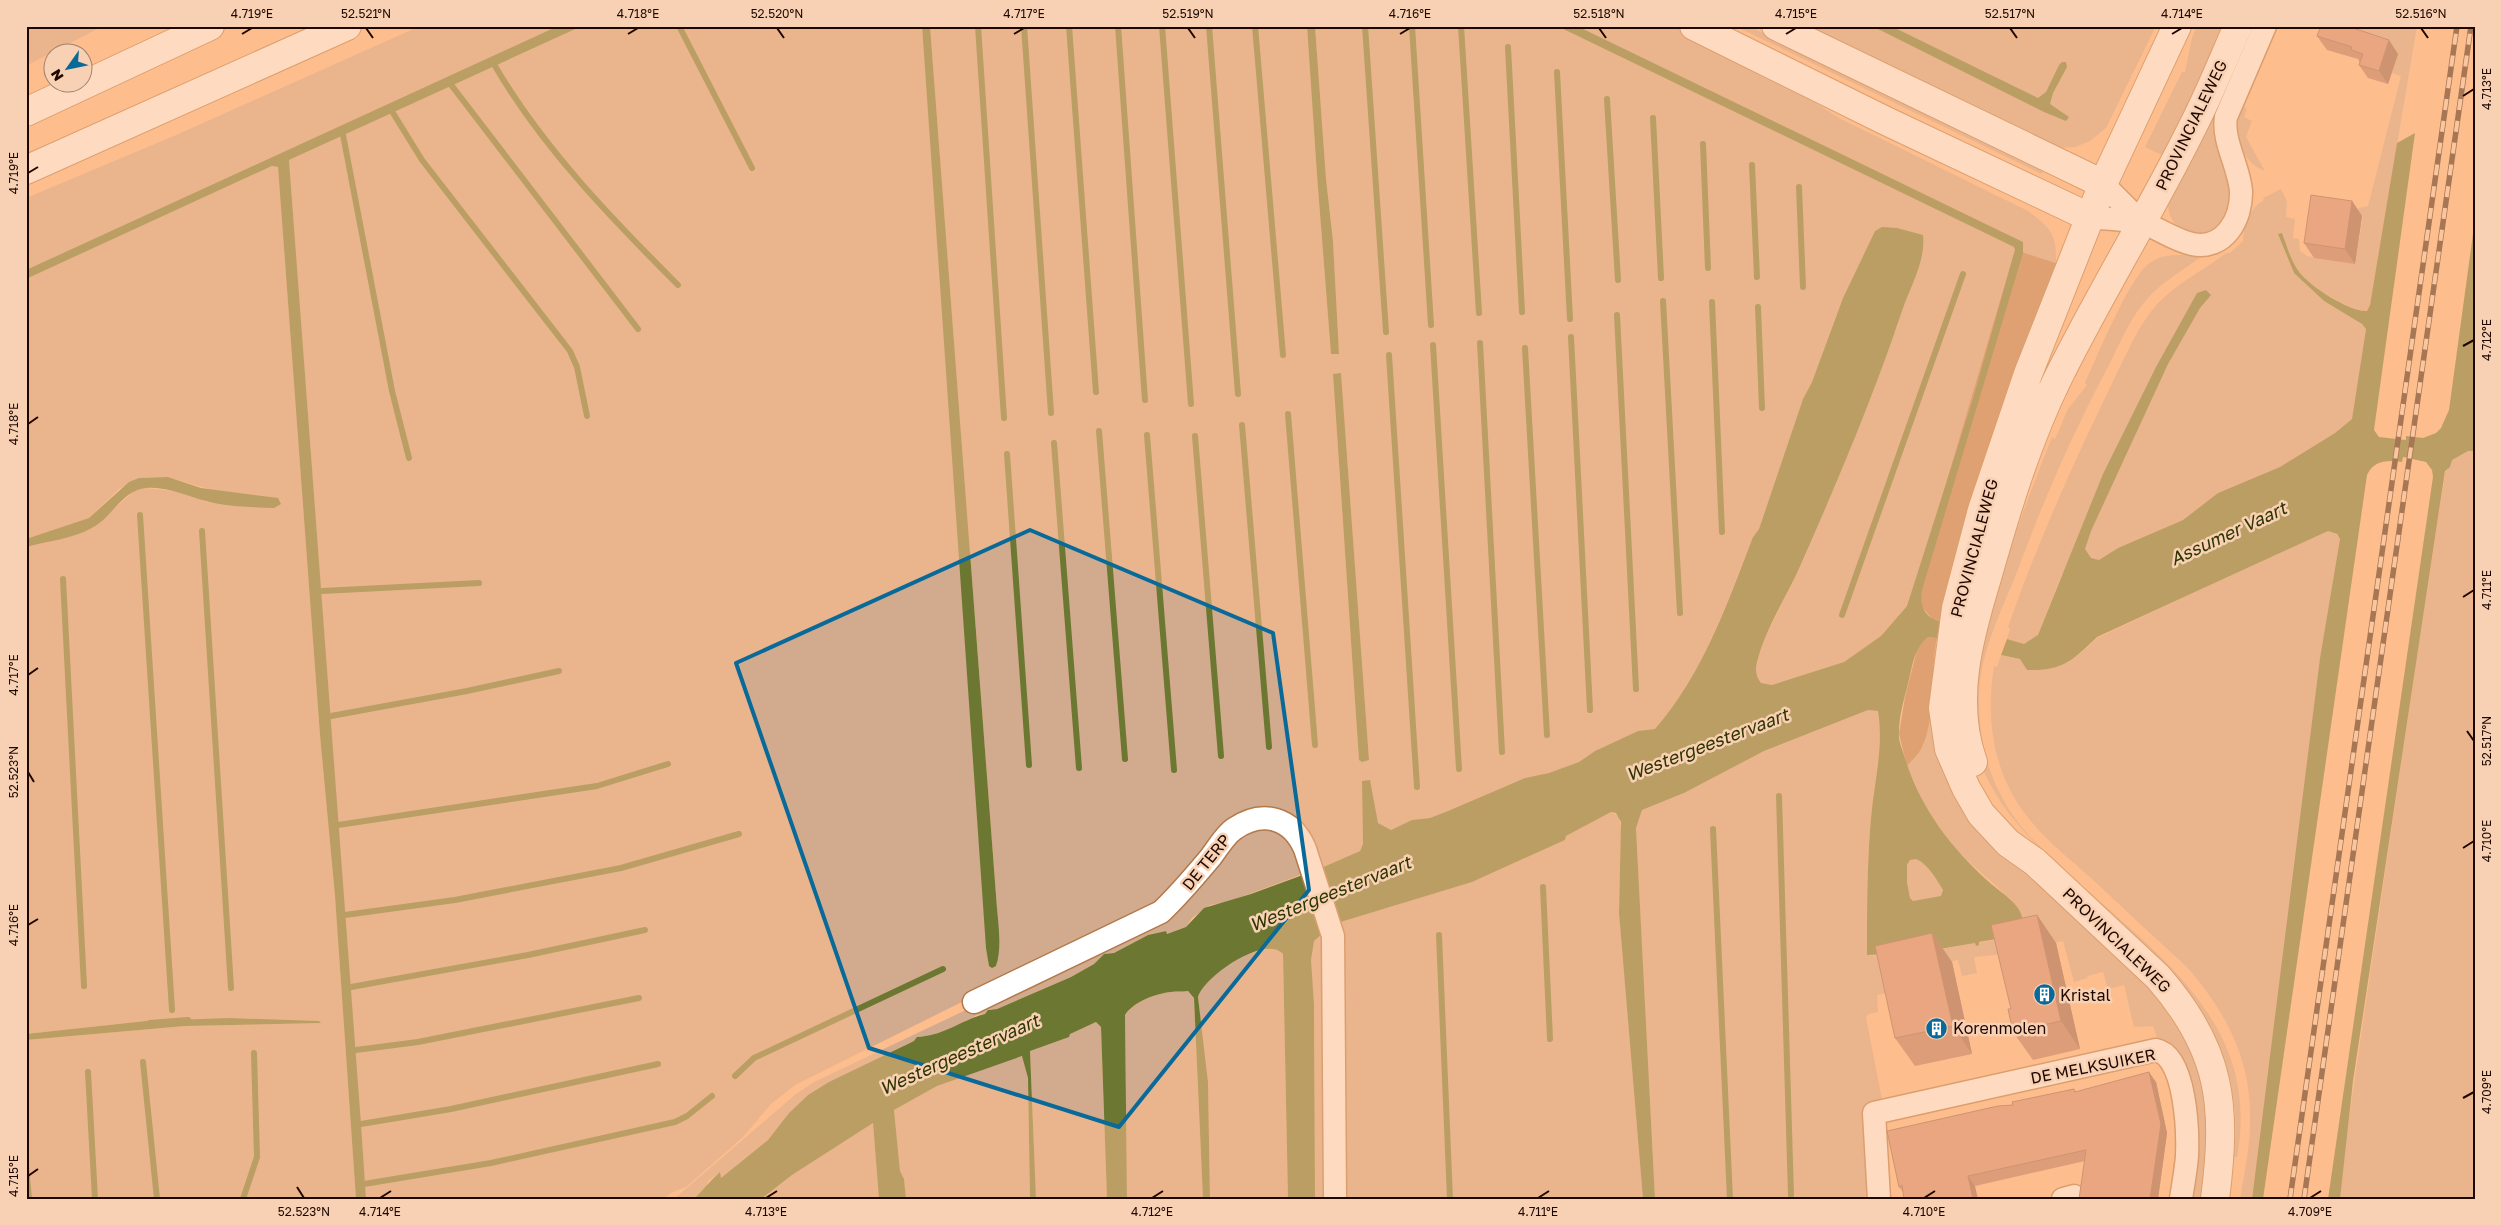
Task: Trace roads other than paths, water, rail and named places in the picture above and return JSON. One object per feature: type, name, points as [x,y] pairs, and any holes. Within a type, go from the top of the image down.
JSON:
[{"type":"main road","points":[[26,112],[210,26]]},
{"type":"main road","points":[[26,170],[347,26]]},
{"type":"main road","points":[[1694,26],[1884,120],[2089,217]]},
{"type":"main road","points":[[1776,26],[2103,184]]},
{"type":"main road","name":"PROVINCIALEWEG","points":[[2177,26],[2089,217],[2028,374],[1982,510],[1957,658],[1944,690],[1945,727],[1949,749],[1960,776],[1982,814],[2008,843],[2035,862],[2158,978],[2175,996],[2198,1033],[2214,1073],[2219,1095],[2222,1124],[2215,1199]]},
{"type":"main road","name":"PROVINCIALEWEG","points":[[1966,610],[2057,380],[2104,289],[2142,223],[2193,127],[2238,26]]},
{"type":"street","name":"PROVINCIALEWEG","points":[[2103,184],[2142,223],[2173,238],[2203,245],[2226,235],[2238,218],[2241,193],[2226,131],[2226,117],[2265,26]]},
{"type":"street","name":"PROVINCIALEWEG","points":[[2089,217],[2142,223]]},
{"type":"street","name":"DE TERP","points":[[974,1002],[1161,912],[1180,894],[1232,830],[1244,823],[1269,818],[1288,825],[1301,838],[1333,936],[1335,1199]]},
{"type":"street","name":"DE MELKSUIKER","points":[[1879,1199],[1874,1113],[2156,1050],[2164,1052],[2171,1059],[2184,1103],[2188,1133],[2187,1158],[2181,1199]]},
{"type":"street","points":[[2063,1199],[2074,1196],[2074,1199]]},
{"type":"water","points":[[558,26],[582,26],[289,160],[366,1199],[356,1199],[335,896],[320,735],[278,167],[272,166],[26,279],[26,270]]},
{"type":"water","points":[[922,26],[930,26],[999,931],[998,958],[996,966],[992,968],[989,966],[986,948]]},
{"type":"water","points":[[1307,26],[1315,26],[1326,179],[1333,241],[1339,354],[1331,354]]},
{"type":"water","name":"Westergeestervaart","points":[[1557,26],[1577,26],[2023,242],[2023,253],[1922,590],[1921,601],[1924,610],[1931,618],[1941,622],[1937,638],[1928,637],[1916,653],[1902,710],[1899,736],[1910,774],[1927,808],[1961,855],[2014,903],[2023,921],[2007,937],[1979,942],[1979,945],[1976,946],[1975,943],[1916,953],[1867,955],[1867,886],[1870,835],[1880,738],[1878,711],[1868,710],[1764,751],[1684,793],[1642,810],[1636,828],[1655,1199],[1643,1199],[1619,913],[1621,822],[1616,813],[1611,812],[1566,836],[1565,840],[1472,882],[1334,924],[1314,941],[1311,960],[1314,1004],[1315,1199],[1288,1199],[1283,954],[1275,949],[1263,949],[1236,960],[1223,969],[1211,979],[1198,997],[1208,1082],[1210,1199],[1203,1199],[1194,998],[1188,991],[1152,996],[1139,1002],[1125,1015],[1127,1199],[1107,1199],[1101,1027],[1096,1022],[1070,1034],[1069,1037],[1030,1051],[1036,1199],[1030,1199],[1028,1078],[1022,1056],[937,1086],[894,1110],[900,1171],[904,1179],[906,1199],[879,1199],[873,1123],[792,1175],[761,1199],[694,1199],[720,1172],[721,1178],[768,1140],[789,1113],[808,1095],[829,1082],[914,1041],[917,1037],[944,1031],[985,1014],[988,1010],[997,1009],[1071,977],[1094,964],[1104,954],[1114,953],[1148,935],[1166,931],[1167,934],[1186,927],[1204,908],[1251,894],[1319,869],[1360,851],[1363,844],[1362,781],[1370,780],[1378,823],[1391,830],[1412,820],[1430,818],[1525,778],[1549,773],[1579,762],[1595,751],[1638,731],[1655,729],[1687,685],[1712,638],[1753,537],[1759,529],[1803,399],[1812,382],[1843,298],[1875,231],[1882,227],[1897,228],[1923,235],[1920,264],[1868,406],[1842,469],[1797,574],[1766,635],[1756,668],[1759,680],[1761,683],[1772,685],[1844,662],[1881,636],[1907,606],[1973,399],[2015,250],[2014,247]],"holes":[[[1916,859],[1931,872],[1943,890],[1941,896],[1913,901],[1910,898],[1907,882],[1907,865],[1910,860]]]},
{"type":"water","points":[[1872,26],[1891,26],[2038,98],[2046,92],[2059,65],[2062,62],[2066,62],[2067,67],[2053,93],[2050,104],[2069,117],[2066,121],[2044,112]]},
{"type":"water","name":"Assumer Vaart","points":[[2415,133],[2374,430],[2379,437],[2406,440],[2406,436],[2423,438],[2436,433],[2441,428],[2449,410],[2475,219],[2475,451],[2468,451],[2452,460],[2450,467],[2445,471],[2353,1081],[2340,1199],[2328,1199],[2433,477],[2432,470],[2426,462],[2403,457],[2402,462],[2387,461],[2373,466],[2367,475],[2263,1199],[2252,1199],[2320,658],[2340,539],[2337,534],[2328,531],[2097,637],[2066,663],[2050,669],[2027,670],[2020,659],[2001,655],[2007,639],[2024,644],[2038,635],[2103,474],[2156,367],[2197,293],[2206,290],[2211,295],[2200,308],[2168,364],[2091,531],[2085,549],[2091,558],[2099,560],[2118,548],[2183,520],[2218,493],[2280,467],[2335,433],[2352,419],[2366,329],[2362,324],[2324,301],[2294,273],[2278,234],[2282,233],[2294,264],[2305,279],[2341,303],[2367,311],[2370,305],[2397,143]]},
{"type":"water","points":[[1341,373],[1369,760],[1362,762],[1359,760],[1333,374]]},
{"type":"water","points":[[168,477],[201,488],[278,498],[281,504],[274,508],[231,506],[169,490],[146,488],[130,494],[106,518],[84,532],[26,547],[26,539],[89,518],[129,482],[139,478]]},
{"type":"water","points":[[230,1018],[319,1021],[321,1023],[185,1026],[26,1040],[26,1034],[146,1021],[163,1023],[173,1020]]},
{"type":"waterway","points":[[679,26],[752,168]]},
{"type":"waterway","points":[[978,26],[1004,418]]},
{"type":"waterway","points":[[1024,26],[1051,413]]},
{"type":"waterway","points":[[1069,26],[1096,392]]},
{"type":"waterway","points":[[1118,26],[1145,400]]},
{"type":"waterway","points":[[1162,26],[1191,404]]},
{"type":"waterway","points":[[1209,26],[1238,394]]},
{"type":"waterway","points":[[1255,26],[1283,355]]},
{"type":"waterway","points":[[1365,26],[1386,332]]},
{"type":"waterway","points":[[1412,26],[1431,325]]},
{"type":"waterway","points":[[1461,26],[1479,313]]},
{"type":"waterway","points":[[1508,47],[1522,312]]},
{"type":"waterway","points":[[495,66],[534,125],[556,154],[603,208],[678,285]]},
{"type":"waterway","points":[[1557,72],[1570,319]]},
{"type":"waterway","points":[[452,86],[638,329]]},
{"type":"waterway","points":[[1607,99],[1618,280]]},
{"type":"waterway","points":[[393,113],[422,160],[570,351],[577,367],[587,416]]},
{"type":"waterway","points":[[1653,118],[1661,278]]},
{"type":"waterway","points":[[343,135],[392,391],[409,458]]},
{"type":"waterway","points":[[1703,144],[1708,268]]},
{"type":"waterway","points":[[1752,165],[1757,277]]},
{"type":"waterway","points":[[1799,187],[1803,287]]},
{"type":"waterway","points":[[1842,615],[1963,274]]},
{"type":"waterway","points":[[1663,301],[1680,613]]},
{"type":"waterway","points":[[1712,302],[1722,532]]},
{"type":"waterway","points":[[1758,307],[1762,408]]},
{"type":"waterway","points":[[1617,315],[1636,689]]},
{"type":"waterway","points":[[1571,337],[1590,710]]},
{"type":"waterway","points":[[1480,343],[1502,752]]},
{"type":"waterway","points":[[1433,345],[1459,769]]},
{"type":"waterway","points":[[1525,348],[1547,735]]},
{"type":"waterway","points":[[1389,355],[1417,787]]},
{"type":"waterway","points":[[1288,414],[1315,745]]},
{"type":"waterway","points":[[1242,425],[1269,747]]},
{"type":"waterway","points":[[1099,431],[1125,759]]},
{"type":"waterway","points":[[1147,435],[1174,770]]},
{"type":"waterway","points":[[1195,436],[1221,756]]},
{"type":"waterway","points":[[1054,443],[1079,768]]},
{"type":"waterway","points":[[1007,454],[1029,765]]},
{"type":"waterway","points":[[140,515],[172,1010]]},
{"type":"waterway","points":[[202,531],[231,988]]},
{"type":"waterway","points":[[63,579],[84,986]]},
{"type":"waterway","points":[[322,591],[479,583]]},
{"type":"waterway","points":[[331,716],[467,691],[559,671]]},
{"type":"waterway","points":[[338,825],[597,786],[668,764]]},
{"type":"waterway","points":[[1779,796],[1791,1195]]},
{"type":"waterway","points":[[1713,829],[1730,1199]]},
{"type":"waterway","points":[[345,915],[455,900],[621,868],[739,834]]},
{"type":"waterway","points":[[1543,887],[1550,1039]]},
{"type":"waterway","points":[[351,987],[528,955],[645,930]]},
{"type":"waterway","points":[[1439,935],[1450,1199]]},
{"type":"waterway","points":[[735,1076],[754,1058],[943,969]]},
{"type":"waterway","points":[[356,1050],[418,1042],[639,998]]},
{"type":"waterway","points":[[150,1023],[188,1020]]},
{"type":"waterway","points":[[243,1199],[257,1157],[254,1053]]},
{"type":"waterway","points":[[143,1062],[157,1199]]},
{"type":"waterway","points":[[361,1124],[451,1109],[658,1064]]},
{"type":"waterway","points":[[88,1072],[95,1199]]},
{"type":"waterway","points":[[364,1184],[491,1163],[675,1122],[687,1116],[712,1096]]},
{"type":"waterway","points":[[26,1166],[29,1199]]},
{"type":"railway","points":[[2290,1199],[2457,26]]},
{"type":"railway","points":[[2304,1199],[2471,26]]},
{"type":"place","name":"Kristal","points":[[2044,995]]},
{"type":"place","name":"Korenmolen","points":[[1937,1028]]}]
